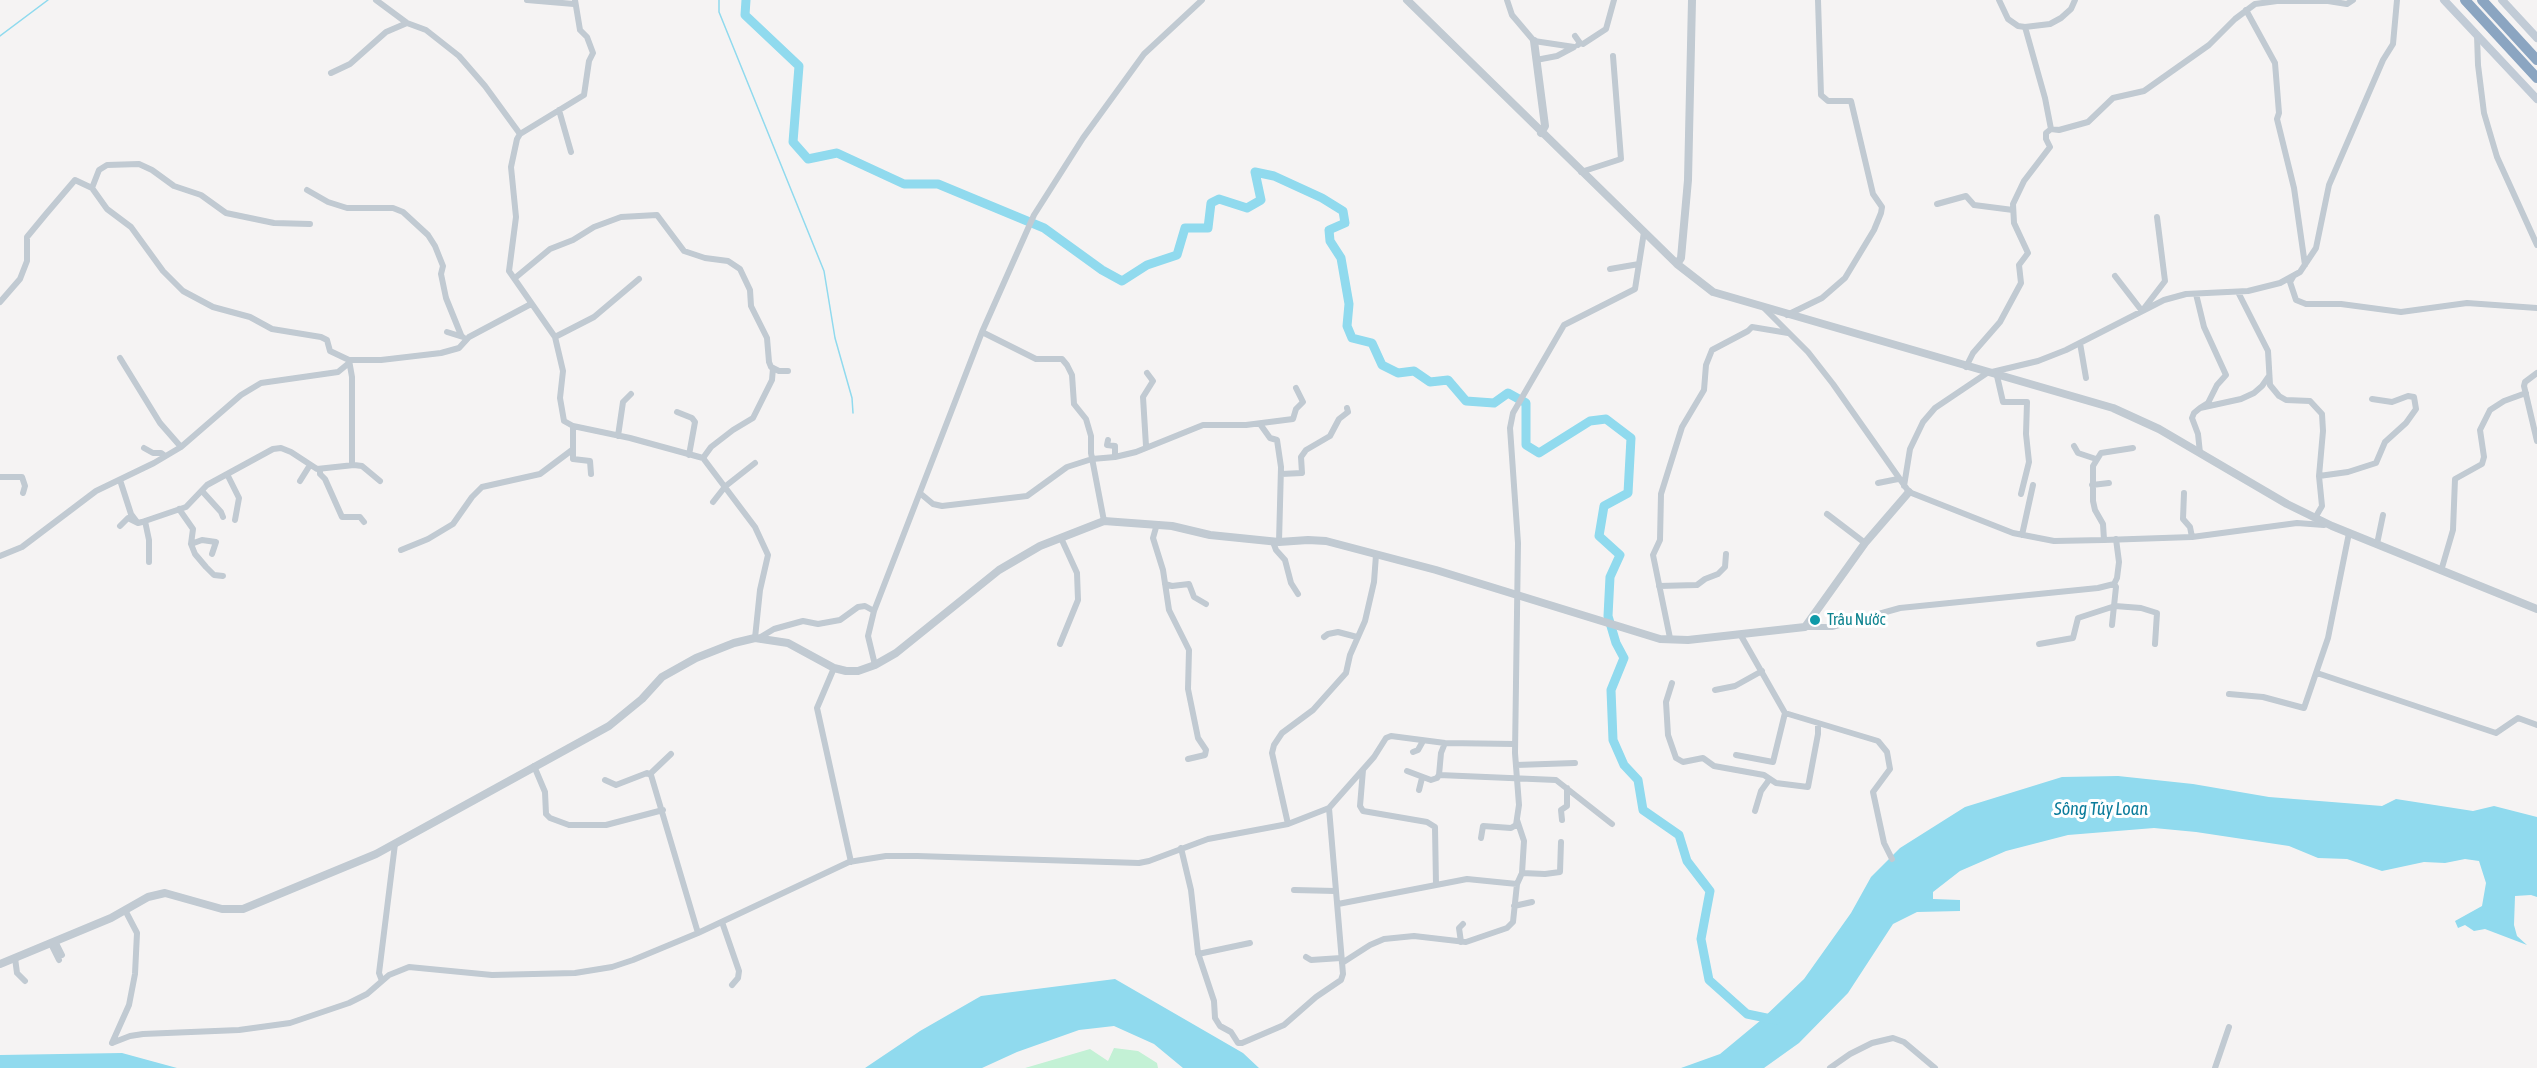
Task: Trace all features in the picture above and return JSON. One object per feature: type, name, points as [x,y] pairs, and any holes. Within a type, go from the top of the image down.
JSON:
[{"type":"highway","points":[[2465,0],[2537,78]]},
{"type":"highway","points":[[2482,0],[2537,60]]},
{"type":"main road","points":[[2444,0],[2537,99]]},
{"type":"main road","points":[[2502,0],[2537,38]]},
{"type":"street","points":[[376,0],[407,23],[426,30],[463,60],[520,134]]},
{"type":"street","points":[[527,0],[575,2],[580,30],[587,37],[593,53],[589,61],[584,95],[520,134],[515,145],[511,167],[516,217],[509,271],[555,337],[563,371],[560,398],[564,421],[573,426],[704,460],[755,527],[768,555],[759,590],[757,638]]},
{"type":"street","points":[[875,665],[868,636],[874,611],[982,332],[1034,214],[1083,138],[1144,54],[1202,0]]},
{"type":"street","points":[[1407,0],[1677,264],[1713,292],[1764,309],[2113,408],[2159,429],[2315,518],[2537,609]]},
{"type":"street","points":[[1507,0],[1512,15],[1534,41],[1545,126],[1541,133]]},
{"type":"street","points":[[1534,41],[1583,44],[1606,29],[1614,0]]},
{"type":"street","points":[[1677,264],[1681,258],[1688,180],[1692,0]]},
{"type":"street","points":[[1786,315],[1831,293],[1845,278],[1874,230],[1882,207],[1873,194],[1851,101],[1828,101],[1821,95],[1818,0]]},
{"type":"street","points":[[1999,0],[2008,19],[2018,26],[2025,27],[2050,24],[2061,18],[2071,9],[2074,0]]},
{"type":"street","points":[[1966,367],[1973,353],[2000,322],[2021,283],[2019,265],[2028,253],[2014,223],[2013,210],[2017,193],[2050,147],[2046,133],[2051,129],[2060,130],[2088,122],[2113,98],[2144,91],[2208,45],[2255,4],[2277,1],[2328,1],[2347,4],[2353,0]]},
{"type":"street","points":[[1805,627],[1906,489],[1910,449],[1923,422],[1935,408],[1988,373],[2038,361],[2080,343],[2164,300],[2186,294],[2238,292],[2271,285],[2293,276],[2305,265],[2316,248],[2329,185],[2383,60],[2393,44],[2397,0]]},
{"type":"street","points":[[2246,10],[2275,63],[2279,113],[2277,119],[2294,188],[2305,265]]},
{"type":"street","points":[[331,73],[350,64],[386,32],[407,23]]},
{"type":"street","points":[[2025,27],[2045,98],[2051,129]]},
{"type":"street","points":[[2477,35],[2478,65],[2487,124],[2497,158],[2537,245]]},
{"type":"street","points":[[1575,36],[1577,45]]},
{"type":"street","points":[[1536,60],[1557,56],[1577,45]]},
{"type":"street","points":[[1581,172],[1621,159],[1613,56]]},
{"type":"street","points":[[559,110],[571,152]]},
{"type":"street","points":[[92,188],[99,170],[107,165],[139,164],[152,170],[174,186],[201,195],[226,213],[274,223],[310,224]]},
{"type":"street","points":[[0,302],[20,279],[27,261],[27,237],[75,180],[92,188],[107,209],[131,227],[163,271],[183,291],[206,303],[250,317],[272,329],[321,337],[327,340],[330,351],[349,360],[381,360],[433,355],[459,348],[464,337],[531,304]]},
{"type":"street","points":[[307,190],[328,202],[347,208],[397,209],[412,220],[428,235],[435,246],[443,266],[441,274],[446,298],[464,337]]},
{"type":"street","points":[[1937,204],[1966,196],[1974,205],[2013,210]]},
{"type":"street","points":[[515,278],[550,249],[585,235],[594,227],[621,217],[657,215],[684,250],[705,258],[728,261],[741,269],[750,290],[751,306],[767,338],[769,362],[773,368],[772,380],[753,418],[718,441],[704,460]]},
{"type":"street","points":[[2142,311],[2165,281],[2157,217]]},
{"type":"street","points":[[1481,838],[1483,826],[1511,828],[1516,825],[1519,805],[1515,744],[1518,520],[1510,428],[1517,404],[1564,325],[1635,290],[1644,232]]},
{"type":"street","points":[[1610,269],[1639,264]]},
{"type":"street","points":[[2115,276],[2142,311]]},
{"type":"street","points":[[2293,276],[2290,282],[2296,300],[2306,304],[2341,304],[2401,312],[2467,303],[2537,308]]},
{"type":"street","points":[[555,337],[594,317],[639,279]]},
{"type":"street","points":[[2238,292],[2268,351],[2270,385],[2279,396],[2286,400],[2310,401],[2322,414],[2324,431],[2319,476],[2322,506],[2315,518]]},
{"type":"street","points":[[2196,294],[2204,327],[2226,375],[2217,385],[2208,404],[2194,413],[2192,418],[2198,434],[2200,453]]},
{"type":"street","points":[[1764,309],[1808,352],[1884,455],[1906,489],[2022,535],[2054,541],[2104,540],[2192,537],[2297,523],[2332,526]]},
{"type":"street","points":[[1670,638],[1653,555],[1660,540],[1661,494],[1682,427],[1704,390],[1706,365],[1712,350],[1752,327],[1789,333]]},
{"type":"street","points":[[447,332],[464,337]]},
{"type":"street","points":[[982,332],[1036,359],[1062,359],[1072,375],[1074,404],[1086,418],[1091,436],[1092,459],[1104,521]]},
{"type":"street","points":[[2080,343],[2086,378]]},
{"type":"street","points":[[120,358],[160,423],[182,447]]},
{"type":"street","points":[[0,556],[22,547],[96,491],[182,447],[242,395],[261,383],[338,372],[349,363],[349,360]]},
{"type":"street","points":[[349,360],[352,377],[352,465]]},
{"type":"street","points":[[773,368],[788,371]]},
{"type":"street","points":[[1146,446],[1143,397],[1153,381],[1147,373]]},
{"type":"street","points":[[2537,373],[2525,382],[2537,441]]},
{"type":"street","points":[[1997,376],[2003,402],[2027,402],[2026,434],[2029,462],[2023,490],[2033,485]]},
{"type":"street","points":[[2200,408],[2241,399],[2254,393],[2269,376]]},
{"type":"street","points":[[921,494],[933,504],[942,506],[1027,496],[1060,471],[1092,459],[1136,452],[1146,446],[1203,425],[1260,424],[1293,419],[1296,409],[1303,402],[1296,388]]},
{"type":"street","points":[[2441,571],[2453,530],[2455,479],[2482,464],[2484,457],[2480,430],[2490,410],[2504,401],[2526,393]]},
{"type":"street","points":[[618,436],[622,402],[631,394]]},
{"type":"street","points":[[2319,476],[2348,472],[2376,463],[2385,442],[2406,423],[2416,409],[2414,397],[2401,397],[2392,402],[2372,399]]},
{"type":"street","points":[[1281,474],[1302,473],[1301,458],[1306,450],[1330,436],[1339,419],[1348,412],[1347,408]]},
{"type":"street","points":[[677,412],[692,418],[695,422],[689,455]]},
{"type":"street","points":[[1260,424],[1270,438],[1276,440],[1281,474],[1276,550],[1285,560],[1291,583],[1298,594]]},
{"type":"street","points":[[573,426],[574,460],[591,462],[591,474]]},
{"type":"street","points":[[1108,440],[1107,445],[1115,446],[1115,457]]},
{"type":"street","points":[[2074,446],[2078,453],[2096,459]]},
{"type":"street","points":[[144,448],[165,456]]},
{"type":"street","points":[[120,526],[128,518],[141,522],[186,507],[202,491],[227,474],[273,449],[281,448],[291,452],[320,469],[362,466],[380,481]]},
{"type":"street","points":[[2104,540],[2103,525],[2094,510],[2091,471],[2101,453],[2133,448]]},
{"type":"street","points":[[401,550],[428,539],[453,524],[482,487],[540,474],[572,450]]},
{"type":"street","points":[[581,467],[584,467],[587,460]]},
{"type":"street","points":[[713,502],[726,487],[755,463]]},
{"type":"street","points":[[300,481],[310,465]]},
{"type":"street","points":[[320,469],[320,474],[325,479],[342,517],[360,517],[364,522]]},
{"type":"street","points":[[227,474],[239,498],[235,520]]},
{"type":"street","points":[[0,477],[22,477],[25,486],[22,493]]},
{"type":"street","points":[[2022,535],[2033,485],[2037,478]]},
{"type":"street","points":[[1878,483],[1898,479]]},
{"type":"street","points":[[120,480],[131,514],[141,522],[149,540],[149,562]]},
{"type":"street","points":[[2092,485],[2109,483]]},
{"type":"street","points":[[202,491],[223,517]]},
{"type":"street","points":[[2184,493],[2183,519],[2190,527],[2192,537]]},
{"type":"street","points":[[179,509],[193,529],[191,544],[195,554],[214,574],[223,576]]},
{"type":"street","points":[[1827,514],[1865,543]]},
{"type":"street","points":[[2377,544],[2383,515]]},
{"type":"street","points":[[757,638],[788,643],[834,668],[858,671],[875,665],[896,653],[999,570],[1034,549],[1104,521],[1157,524],[1210,535],[1276,542],[1308,540],[1326,542],[1436,570],[1660,639],[1688,640],[1805,627],[1832,627],[1900,608],[2098,588],[2114,584]]},
{"type":"street","points":[[1157,524],[1153,538],[1169,610],[1189,650],[1188,689],[1198,738],[1206,750],[1205,755],[1188,759]]},
{"type":"street","points":[[2229,694],[2263,697],[2302,709],[2317,673],[2333,619],[2349,533]]},
{"type":"street","points":[[1060,644],[1078,600],[1077,573],[1061,538]]},
{"type":"street","points":[[2112,625],[2116,587],[2114,584],[2119,562],[2116,539]]},
{"type":"street","points":[[191,544],[202,540],[216,542],[212,554]]},
{"type":"street","points":[[1659,586],[1697,585],[1718,574],[1725,567],[1726,554]]},
{"type":"street","points":[[1288,825],[1272,753],[1274,745],[1282,733],[1313,710],[1346,673],[1346,666],[1365,621],[1374,582],[1376,555]]},
{"type":"street","points":[[1165,584],[1173,586],[1189,584],[1194,597],[1206,604]]},
{"type":"street","points":[[0,964],[53,944],[148,897],[165,893],[222,909],[243,909],[376,854],[472,803],[534,766],[609,726],[642,699],[662,677],[705,654],[803,621],[818,624],[840,620],[858,607],[865,606],[874,611]]},
{"type":"street","points":[[2039,644],[2073,638],[2078,618],[2115,606],[2140,608],[2157,613],[2155,644]]},
{"type":"street","points":[[1324,637],[1338,632],[1357,637]]},
{"type":"street","points":[[1736,754],[1773,762],[1785,713],[1740,634]]},
{"type":"street","points":[[834,668],[817,708],[843,816],[851,862]]},
{"type":"street","points":[[1715,690],[1735,686],[1762,671]]},
{"type":"street","points":[[2317,673],[2496,733],[2518,718],[2537,725]]},
{"type":"street","points":[[1672,683],[1666,702],[1668,735],[1678,760],[1703,758],[1714,766],[1764,775],[1769,780],[1786,786],[1808,787],[1818,724]]},
{"type":"street","points":[[1785,713],[1878,741],[1887,752],[1890,769],[1873,792],[1884,843],[1892,859]]},
{"type":"street","points":[[125,910],[137,933],[135,974],[126,1013],[112,1043],[143,1034],[239,1030],[290,1023],[349,1003],[367,993],[381,981],[409,967],[492,975],[574,974],[633,960],[698,933],[851,862],[886,856],[917,856],[1139,863],[1208,839],[1288,825],[1329,808],[1386,738],[1407,737],[1445,743],[1515,744]]},
{"type":"street","points":[[1413,752],[1418,750],[1423,741]]},
{"type":"street","points":[[1407,771],[1422,778],[1435,780],[1439,776],[1441,753],[1445,743]]},
{"type":"street","points":[[605,780],[616,785],[650,774],[671,754]]},
{"type":"street","points":[[1516,765],[1575,763]]},
{"type":"street","points":[[534,766],[545,792],[546,814],[569,825],[606,825],[663,810]]},
{"type":"street","points":[[1363,769],[1360,806],[1363,811],[1427,822],[1435,827],[1436,885]]},
{"type":"street","points":[[650,774],[663,810],[698,933]]},
{"type":"street","points":[[1439,776],[1556,780],[1612,824]]},
{"type":"street","points":[[1419,790],[1422,778]]},
{"type":"street","points":[[1755,811],[1761,791],[1769,780]]},
{"type":"street","points":[[1562,820],[1561,810],[1567,806],[1567,789]]},
{"type":"street","points":[[1181,848],[1191,890],[1198,954],[1212,994],[1217,1022],[1231,1032],[1239,1043],[1284,1025],[1316,997],[1338,984],[1343,974],[1329,808]]},
{"type":"street","points":[[1306,957],[1316,960],[1342,960],[1370,945],[1399,936],[1461,942],[1471,941],[1510,927],[1513,922],[1516,884],[1522,873],[1523,837],[1516,819]]},
{"type":"street","points":[[1522,873],[1560,872],[1562,842]]},
{"type":"street","points":[[381,981],[380,967],[395,844]]},
{"type":"street","points":[[1338,904],[1467,879],[1516,884]]},
{"type":"street","points":[[1294,890],[1335,891]]},
{"type":"street","points":[[1514,906],[1532,902]]},
{"type":"street","points":[[722,922],[739,971],[738,978],[732,985]]},
{"type":"street","points":[[1461,942],[1459,928],[1463,924]]},
{"type":"street","points":[[1198,954],[1250,943]]},
{"type":"street","points":[[53,944],[61,957]]},
{"type":"street","points":[[15,958],[16,973],[25,981]]},
{"type":"street","points":[[2215,1068],[2229,1027]]},
{"type":"street","points":[[1830,1068],[1880,1039],[1893,1038],[1904,1042],[1935,1068]]},
{"type":"green space","points":[[1114,1048],[1138,1051],[1157,1063],[1158,1068],[1025,1068],[1090,1049],[1108,1061]]},
{"type":"water","name":"Sông Túy Loan","points":[[2118,776],[2193,784],[2269,797],[2382,806],[2396,799],[2473,811],[2494,806],[2537,817],[2537,897],[2515,896],[2514,925],[2517,936],[2527,945],[2485,929],[2474,931],[2465,925],[2458,928],[2455,921],[2482,906],[2486,883],[2479,861],[2465,859],[2445,863],[2424,862],[2382,871],[2347,859],[2318,858],[2289,846],[2196,832],[2154,828],[2068,835],[2006,851],[1960,871],[1933,892],[1933,899],[1960,900],[1960,911],[1917,912],[1893,924],[1848,993],[1799,1043],[1764,1068],[1681,1068],[1720,1054],[1761,1020],[1804,979],[1851,913],[1871,877],[1900,848],[1965,807],[2062,777]]},
{"type":"water","points":[[1115,979],[1243,1053],[1259,1068],[1183,1068],[1154,1044],[1114,1026],[1079,1030],[1017,1052],[982,1068],[865,1068],[920,1031],[981,996]]},
{"type":"water","points":[[122,1053],[177,1068],[0,1068],[0,1055]]},
{"type":"waterway","points":[[0,36],[48,0]]},
{"type":"waterway","points":[[719,0],[719,12],[824,271],[835,338],[852,398],[853,413]]},
{"type":"waterway","points":[[746,0],[745,15],[799,66],[793,142],[808,159],[837,153],[904,184],[938,184],[1044,228],[1102,270],[1122,281],[1147,265],[1177,255],[1185,228],[1208,228],[1211,203],[1219,199],[1247,208],[1261,200],[1255,172],[1274,176],[1322,198],[1343,211],[1345,223],[1329,230],[1330,241],[1341,258],[1349,304],[1347,326],[1352,338],[1372,343],[1382,365],[1398,373],[1414,371],[1430,382],[1448,380],[1466,401],[1494,403],[1508,393],[1526,403],[1526,445],[1539,453],[1590,421],[1606,419],[1631,438],[1628,493],[1604,506],[1599,536],[1620,555],[1610,577],[1608,616],[1616,643],[1624,658],[1611,690],[1613,740],[1624,765],[1638,780],[1643,810],[1679,835],[1687,861],[1710,891],[1701,939],[1709,980],[1747,1014],[1776,1020]]},
{"type":"place","name":"Trâu Nước","points":[[1815,620]]}]
